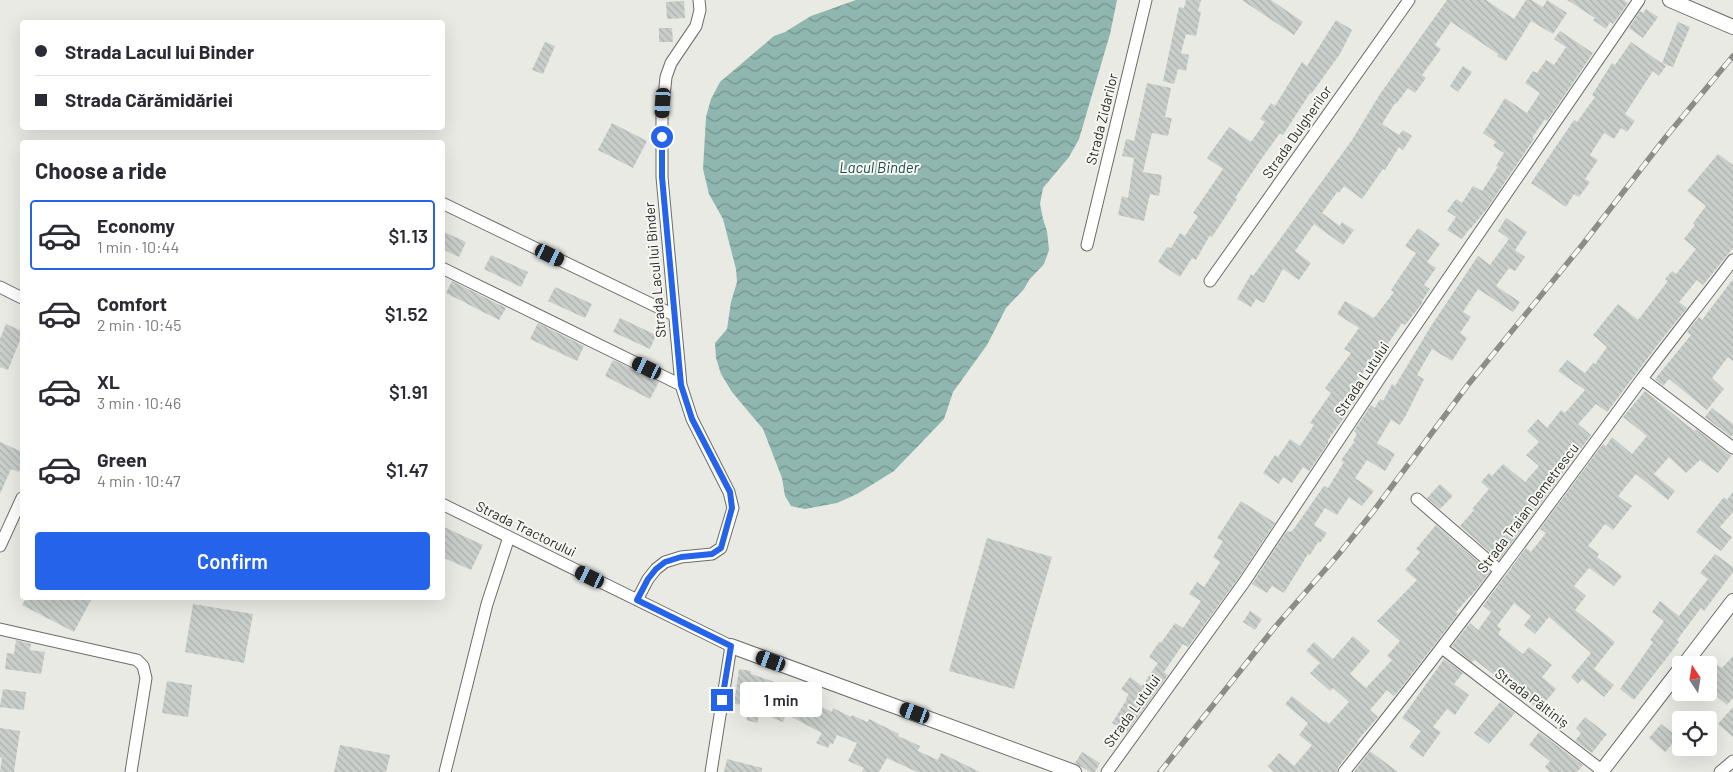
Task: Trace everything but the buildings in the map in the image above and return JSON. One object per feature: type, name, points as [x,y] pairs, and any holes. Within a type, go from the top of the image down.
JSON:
[{"type":"street","name":"Strada Lacul lui Binder","points":[[637,600],[648,579],[665,562],[681,557],[712,554],[721,548],[732,508],[730,492],[692,419],[681,385],[662,177],[664,89],[670,63],[696,26],[700,10],[699,0]]},
{"type":"street","name":"Strada Zidarilor","points":[[1087,245],[1146,0]]},
{"type":"street","name":"Strada Dulgherilor","points":[[1210,281],[1408,0]]},
{"type":"street","name":"Strada Lutului","points":[[1107,772],[1245,581],[1388,366],[1639,0]]},
{"type":"street","points":[[1670,0],[1733,26]]},
{"type":"street","points":[[445,204],[674,315]]},
{"type":"street","name":"Strada Traian Demetrescu","points":[[1344,772],[1442,648],[1733,260]]},
{"type":"street","points":[[445,269],[681,385]]},
{"type":"street","points":[[0,301],[2,288],[20,297]]},
{"type":"street","points":[[1642,379],[1733,448]]},
{"type":"street","points":[[1417,499],[1499,570]]},
{"type":"street","points":[[0,546],[20,502]]},
{"type":"street","name":"Strada Tractorului","points":[[445,505],[731,646]]},
{"type":"street","points":[[444,772],[487,604],[509,537]]},
{"type":"street","points":[[1691,656],[1733,602]]},
{"type":"street","points":[[0,629],[136,660],[143,666],[146,678],[132,772]]},
{"type":"street","points":[[711,772],[731,646],[1074,772]]},
{"type":"street","name":"Strada Păltiniș","points":[[1442,648],[1602,772]]},
{"type":"street","points":[[1602,772],[1672,680]]},
{"type":"street","points":[[1720,772],[1733,761]]},
{"type":"water","name":"Lacul Binder","points":[[856,0],[1117,0],[1110,34],[1079,139],[1069,157],[1043,188],[1040,204],[1047,231],[1049,250],[1044,264],[1006,308],[987,345],[953,392],[944,419],[894,471],[857,494],[837,503],[805,509],[791,506],[785,496],[782,478],[763,429],[732,392],[721,374],[716,358],[715,343],[727,329],[731,302],[737,282],[736,269],[723,219],[709,194],[703,169],[706,117],[711,99],[720,82],[774,36],[785,32],[811,16]]},
{"type":"railway","points":[[1160,772],[1275,627],[1372,513],[1467,386],[1733,56]]},
{"type":"route","points":[[662,137],[662,177],[681,385],[692,419],[730,492],[732,508],[721,548],[712,554],[681,557],[665,562],[648,579],[637,600],[731,646],[722,700]]}]
